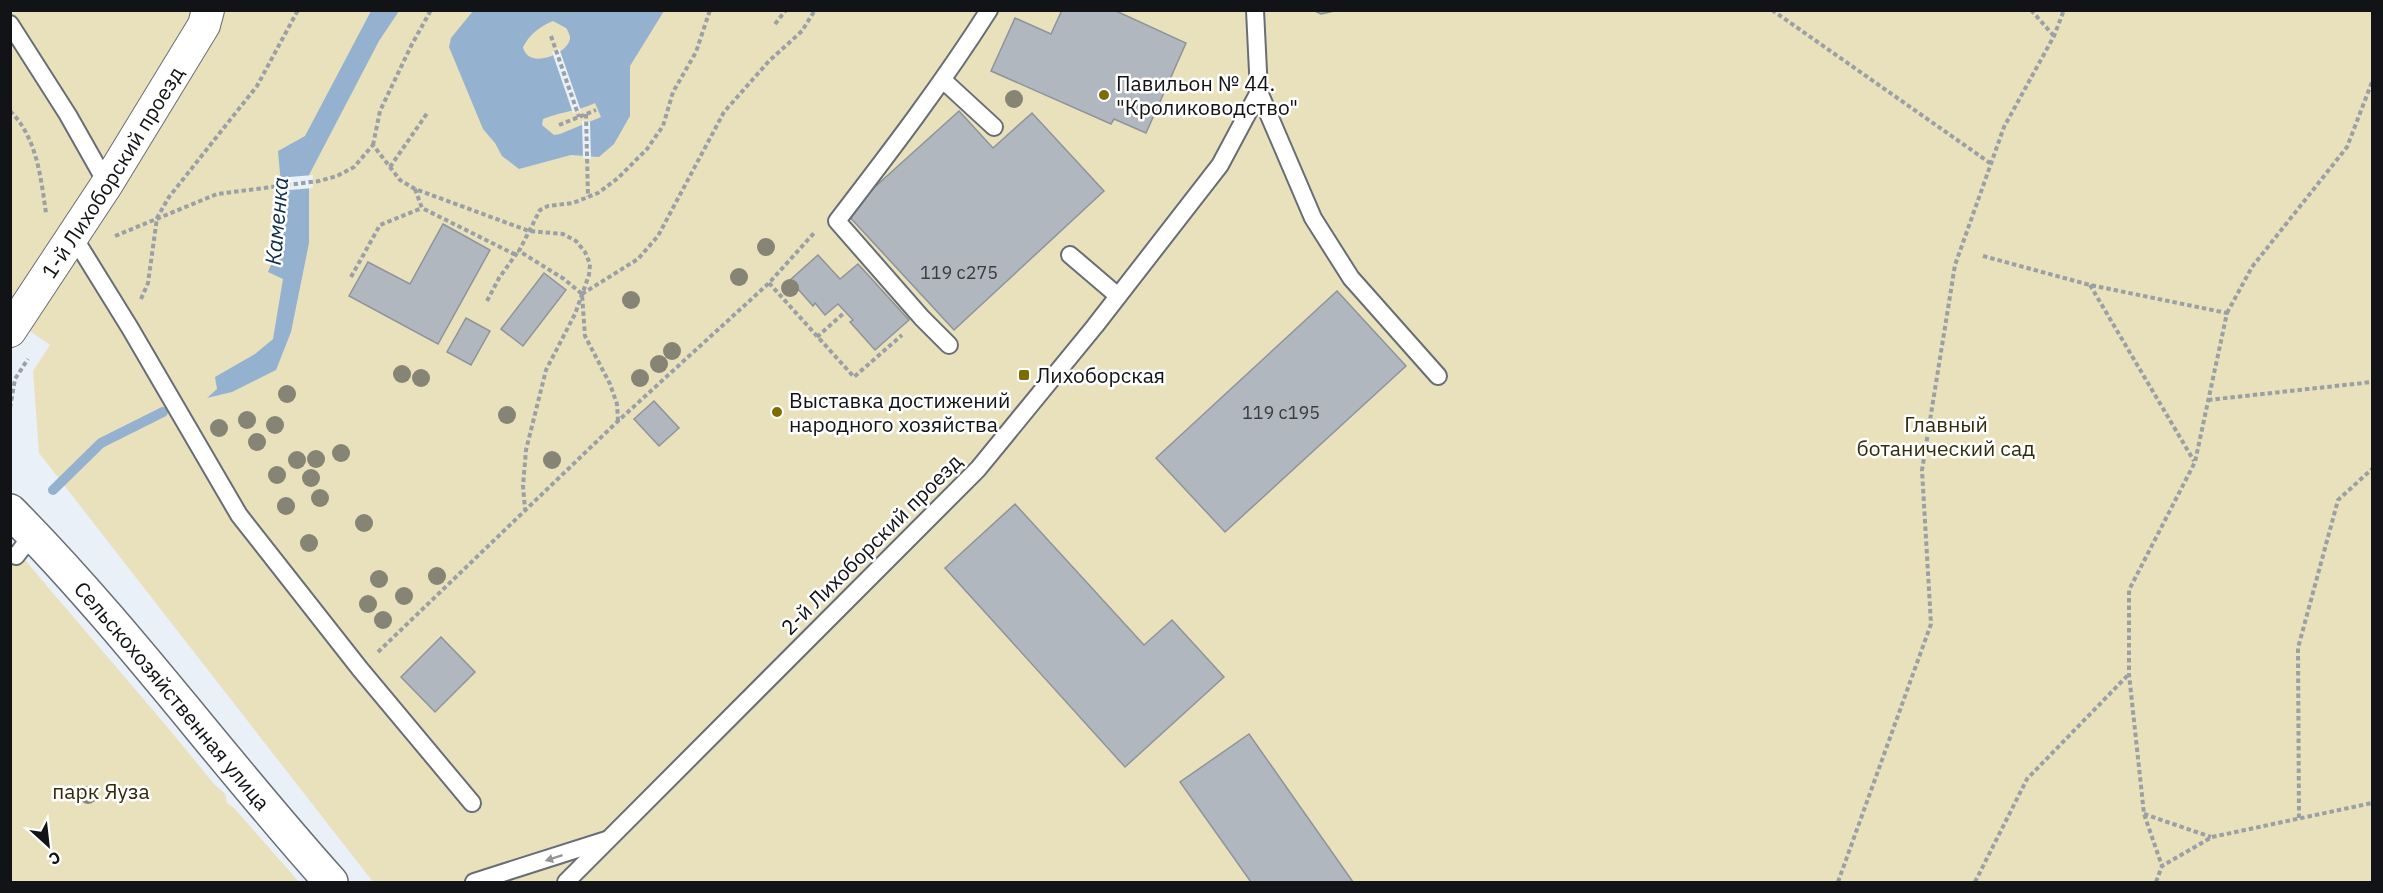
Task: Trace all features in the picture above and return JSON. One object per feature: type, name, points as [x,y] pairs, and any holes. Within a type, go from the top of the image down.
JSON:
[{"type":"main road","name":"Сельскохозяйственная улица","points":[[20,534],[145,660],[331,882]]},
{"type":"street","name":"1-й Лихоборский проезд","points":[[10,331],[107,184],[204,25],[208,10]]},
{"type":"lane","points":[[949,345],[922,318],[837,221],[944,81],[989,10]]},
{"type":"lane","points":[[1255,10],[1259,92],[1313,218],[1351,278],[1438,376]]},
{"type":"lane","points":[[10,24],[68,115],[107,184]]},
{"type":"lane","points":[[944,81],[994,128]]},
{"type":"lane","name":"2-й Лихоборский проезд","points":[[566,882],[978,469],[1220,165],[1259,92]]},
{"type":"lane","points":[[74,237],[239,515],[360,669],[472,802]]},
{"type":"lane","points":[[1070,255],[1118,296]]},
{"type":"lane","name":"2-й Лихоборский проезд","points":[[474,882],[610,839]]},
{"type":"path","points":[[130,328],[148,283],[157,218],[169,197],[257,86],[298,10]]},
{"type":"path","points":[[267,186],[319,181],[337,176],[354,167],[373,145],[383,103],[431,10]]},
{"type":"path","points":[[487,301],[499,278],[518,253],[540,210],[548,206],[573,203],[588,197],[618,178],[647,149],[663,126],[673,92],[696,52],[710,10]]},
{"type":"path","points":[[775,24],[786,10]]},
{"type":"path","points":[[582,294],[638,259],[658,236],[724,112],[769,61],[802,32],[815,10]]},
{"type":"path","points":[[1772,10],[1990,163]]},
{"type":"path","points":[[2031,10],[2054,36]]},
{"type":"path","points":[[1838,882],[1931,624],[1922,471],[1955,265],[2004,127],[2054,36],[2064,10]]},
{"type":"path","points":[[551,36],[578,115]]},
{"type":"path","points":[[2162,866],[2144,814],[2129,674],[2129,590],[2195,462],[2227,313],[2252,267],[2347,147],[2373,82]]},
{"type":"path","points":[[559,125],[578,115],[596,110]]},
{"type":"path","points":[[10,111],[20,121],[38,164],[55,265]]},
{"type":"path","points":[[390,167],[428,112]]},
{"type":"path","points":[[586,114],[588,197]]},
{"type":"path","points":[[373,145],[400,180],[415,189],[529,231],[563,234],[576,241],[585,252],[590,264],[589,275],[575,314],[546,370],[526,450],[523,486],[525,509]]},
{"type":"path","points":[[415,189],[422,208],[518,253],[564,279],[582,294],[585,336],[610,384],[618,421]]},
{"type":"path","points":[[351,277],[380,225],[422,208]]},
{"type":"path","points":[[360,669],[618,421],[769,283],[800,251],[821,224]]},
{"type":"path","points":[[466,237],[469,231]]},
{"type":"path","points":[[1983,256],[2090,285],[2227,313]]},
{"type":"path","points":[[769,283],[854,377],[922,318]]},
{"type":"path","points":[[2090,285],[2195,462]]},
{"type":"path","points":[[817,336],[845,312]]},
{"type":"path","points":[[2208,400],[2373,382]]},
{"type":"path","points":[[2299,818],[2298,648],[2338,501],[2373,469]]},
{"type":"path","points":[[1975,882],[2026,779],[2129,674]]},
{"type":"path","points":[[2156,882],[2162,866],[2212,837],[2373,803]]},
{"type":"path","points":[[2144,814],[2212,837]]},
{"type":"green space","name":"Выставка достижений народного хозяйства","points":[[11,11],[2372,11],[2372,882],[373,882],[39,453],[33,371],[50,345],[11,318]]},
{"type":"green space","name":"парк Яуза","points":[[10,542],[214,784],[225,794],[227,803],[234,808],[299,882],[11,882]]},
{"type":"water","points":[[371,11],[399,11],[379,41],[309,175],[309,243],[291,332],[276,370],[232,392],[207,398],[217,389],[215,377],[255,354],[273,339],[283,279],[268,272],[285,230],[278,151],[305,136]]},
{"type":"water","points":[[473,11],[664,11],[630,66],[630,116],[614,144],[599,157],[571,155],[519,169],[502,156],[483,129],[449,47],[451,38]],"holes":[[[553,21],[566,29],[570,37],[564,49],[557,54],[540,59],[526,54],[523,47],[529,38],[539,28]],[[595,103],[601,117],[554,135],[542,125],[543,119]]]},
{"type":"pier","points":[[559,48],[581,111],[573,113],[552,52]]},
{"type":"pier","points":[[582,121],[590,122],[591,159],[583,158]]},
{"type":"pier","points":[[313,175],[313,188],[278,191],[278,178]]},
{"type":"building","name":"Павильон № 44. \"Кролиководство\"","points":[[1062,10],[1114,10],[1186,43],[1146,133],[1114,119],[1111,124],[991,71],[1015,18],[1051,34]]},
{"type":"building","points":[[1313,10],[1339,10],[1321,14]]},
{"type":"building","points":[[959,111],[993,148],[1032,113],[1104,191],[954,330],[846,213]]},
{"type":"building","points":[[443,224],[490,250],[438,344],[349,296],[368,262],[410,284]]},
{"type":"building","points":[[818,255],[840,279],[858,264],[909,320],[875,350],[850,322],[853,320],[838,304],[825,315],[815,303],[813,306],[790,280]]},
{"type":"building","points":[[544,273],[566,290],[523,346],[501,329]]},
{"type":"building","points":[[1337,291],[1406,366],[1225,532],[1156,458]]},
{"type":"building","points":[[466,318],[490,331],[471,365],[447,352]]},
{"type":"building","points":[[654,401],[679,428],[659,446],[634,419]]},
{"type":"building","points":[[1015,504],[1144,645],[1172,620],[1224,677],[1125,767],[945,568]]},
{"type":"building","points":[[441,637],[475,672],[435,712],[401,677]]},
{"type":"building","points":[[1249,734],[1353,882],[1251,882],[1180,782]]},
{"type":"waterway","name":"Каменка","points":[[53,490],[101,443],[163,412]]},
{"type":"place","name":"Павильон № 44. \"Кролиководство\"","points":[[1104,95]]},
{"type":"place","name":"Лихоборская","points":[[1024,375]]},
{"type":"place","name":"Выставка достижений народного хозяйства","points":[[777,412]]},
{"type":"park label","name":"Главный ботанический сад","points":[[1946,436]]}]
